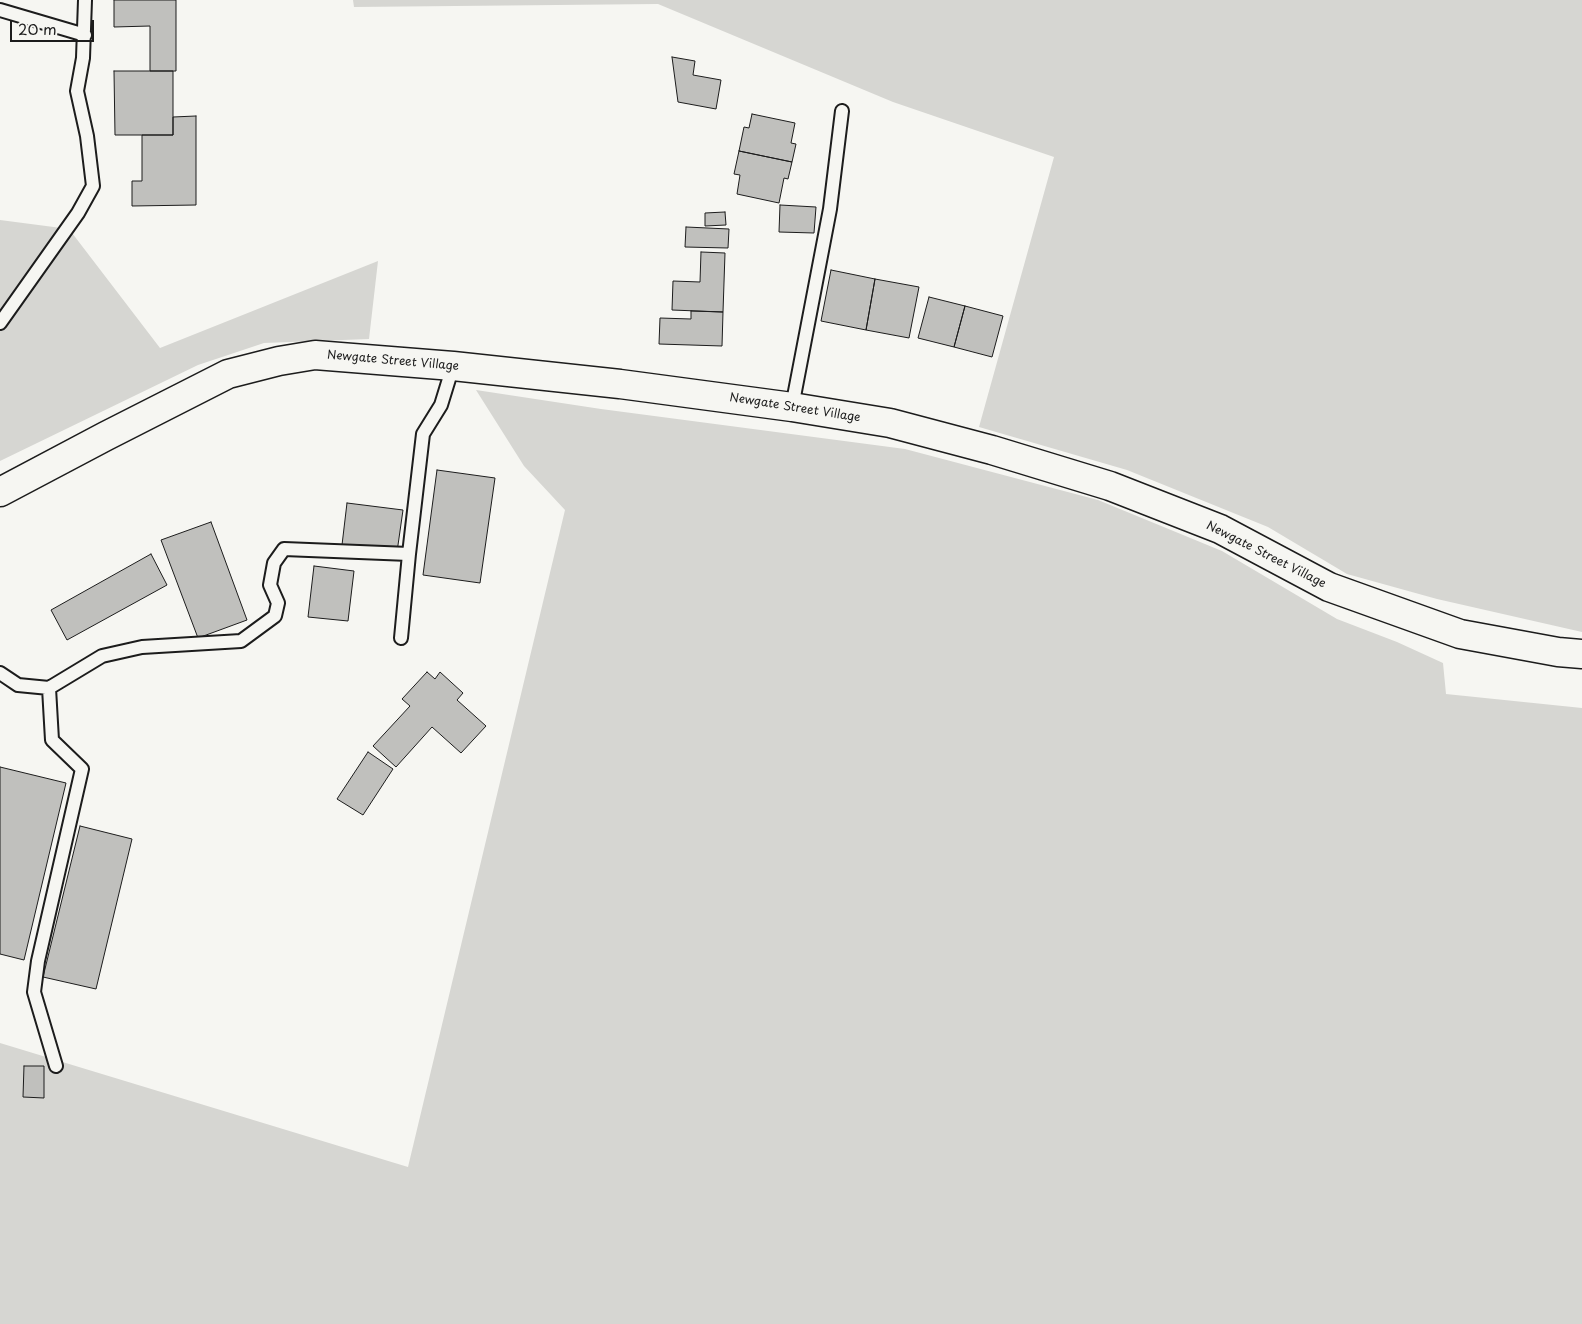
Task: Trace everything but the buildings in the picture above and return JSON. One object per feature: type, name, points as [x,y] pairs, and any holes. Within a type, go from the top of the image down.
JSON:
[{"type":"street","name":"Newgate Street Village","points":[[0,492],[228,374],[279,361],[315,355],[453,366],[620,384],[792,407],[890,423],[992,450],[1110,486],[1220,529],[1329,587],[1460,634],[1558,652],[1582,654]]},
{"type":"lane","points":[[0,323],[78,213],[93,186],[87,136],[77,91],[85,36],[85,0]]},
{"type":"lane","points":[[0,10],[85,36]]},
{"type":"lane","points":[[792,407],[830,208],[842,111]]},
{"type":"lane","points":[[401,638],[422,434],[440,405],[453,366]]},
{"type":"lane","points":[[0,673],[18,686],[48,688],[102,656],[142,647],[241,641],[275,616],[278,603],[270,585],[274,563],[284,549],[409,554]]},
{"type":"lane","points":[[48,688],[52,740],[82,769],[38,961],[34,992],[56,1066]]},
{"type":"shaded area","points":[[353,0],[1582,0],[1582,632],[1437,599],[1347,574],[1268,527],[1127,470],[979,427],[1054,157],[893,102],[658,4],[354,7]]},
{"type":"shaded area","points":[[0,220],[69,229],[160,348],[378,261],[369,339],[264,343],[198,365],[0,461]]},
{"type":"shaded area","points":[[476,390],[601,409],[905,449],[1098,500],[1222,551],[1337,619],[1397,642],[1443,663],[1446,694],[1582,708],[1582,1324],[0,1324],[0,1043],[408,1167],[565,510],[524,466]]}]
